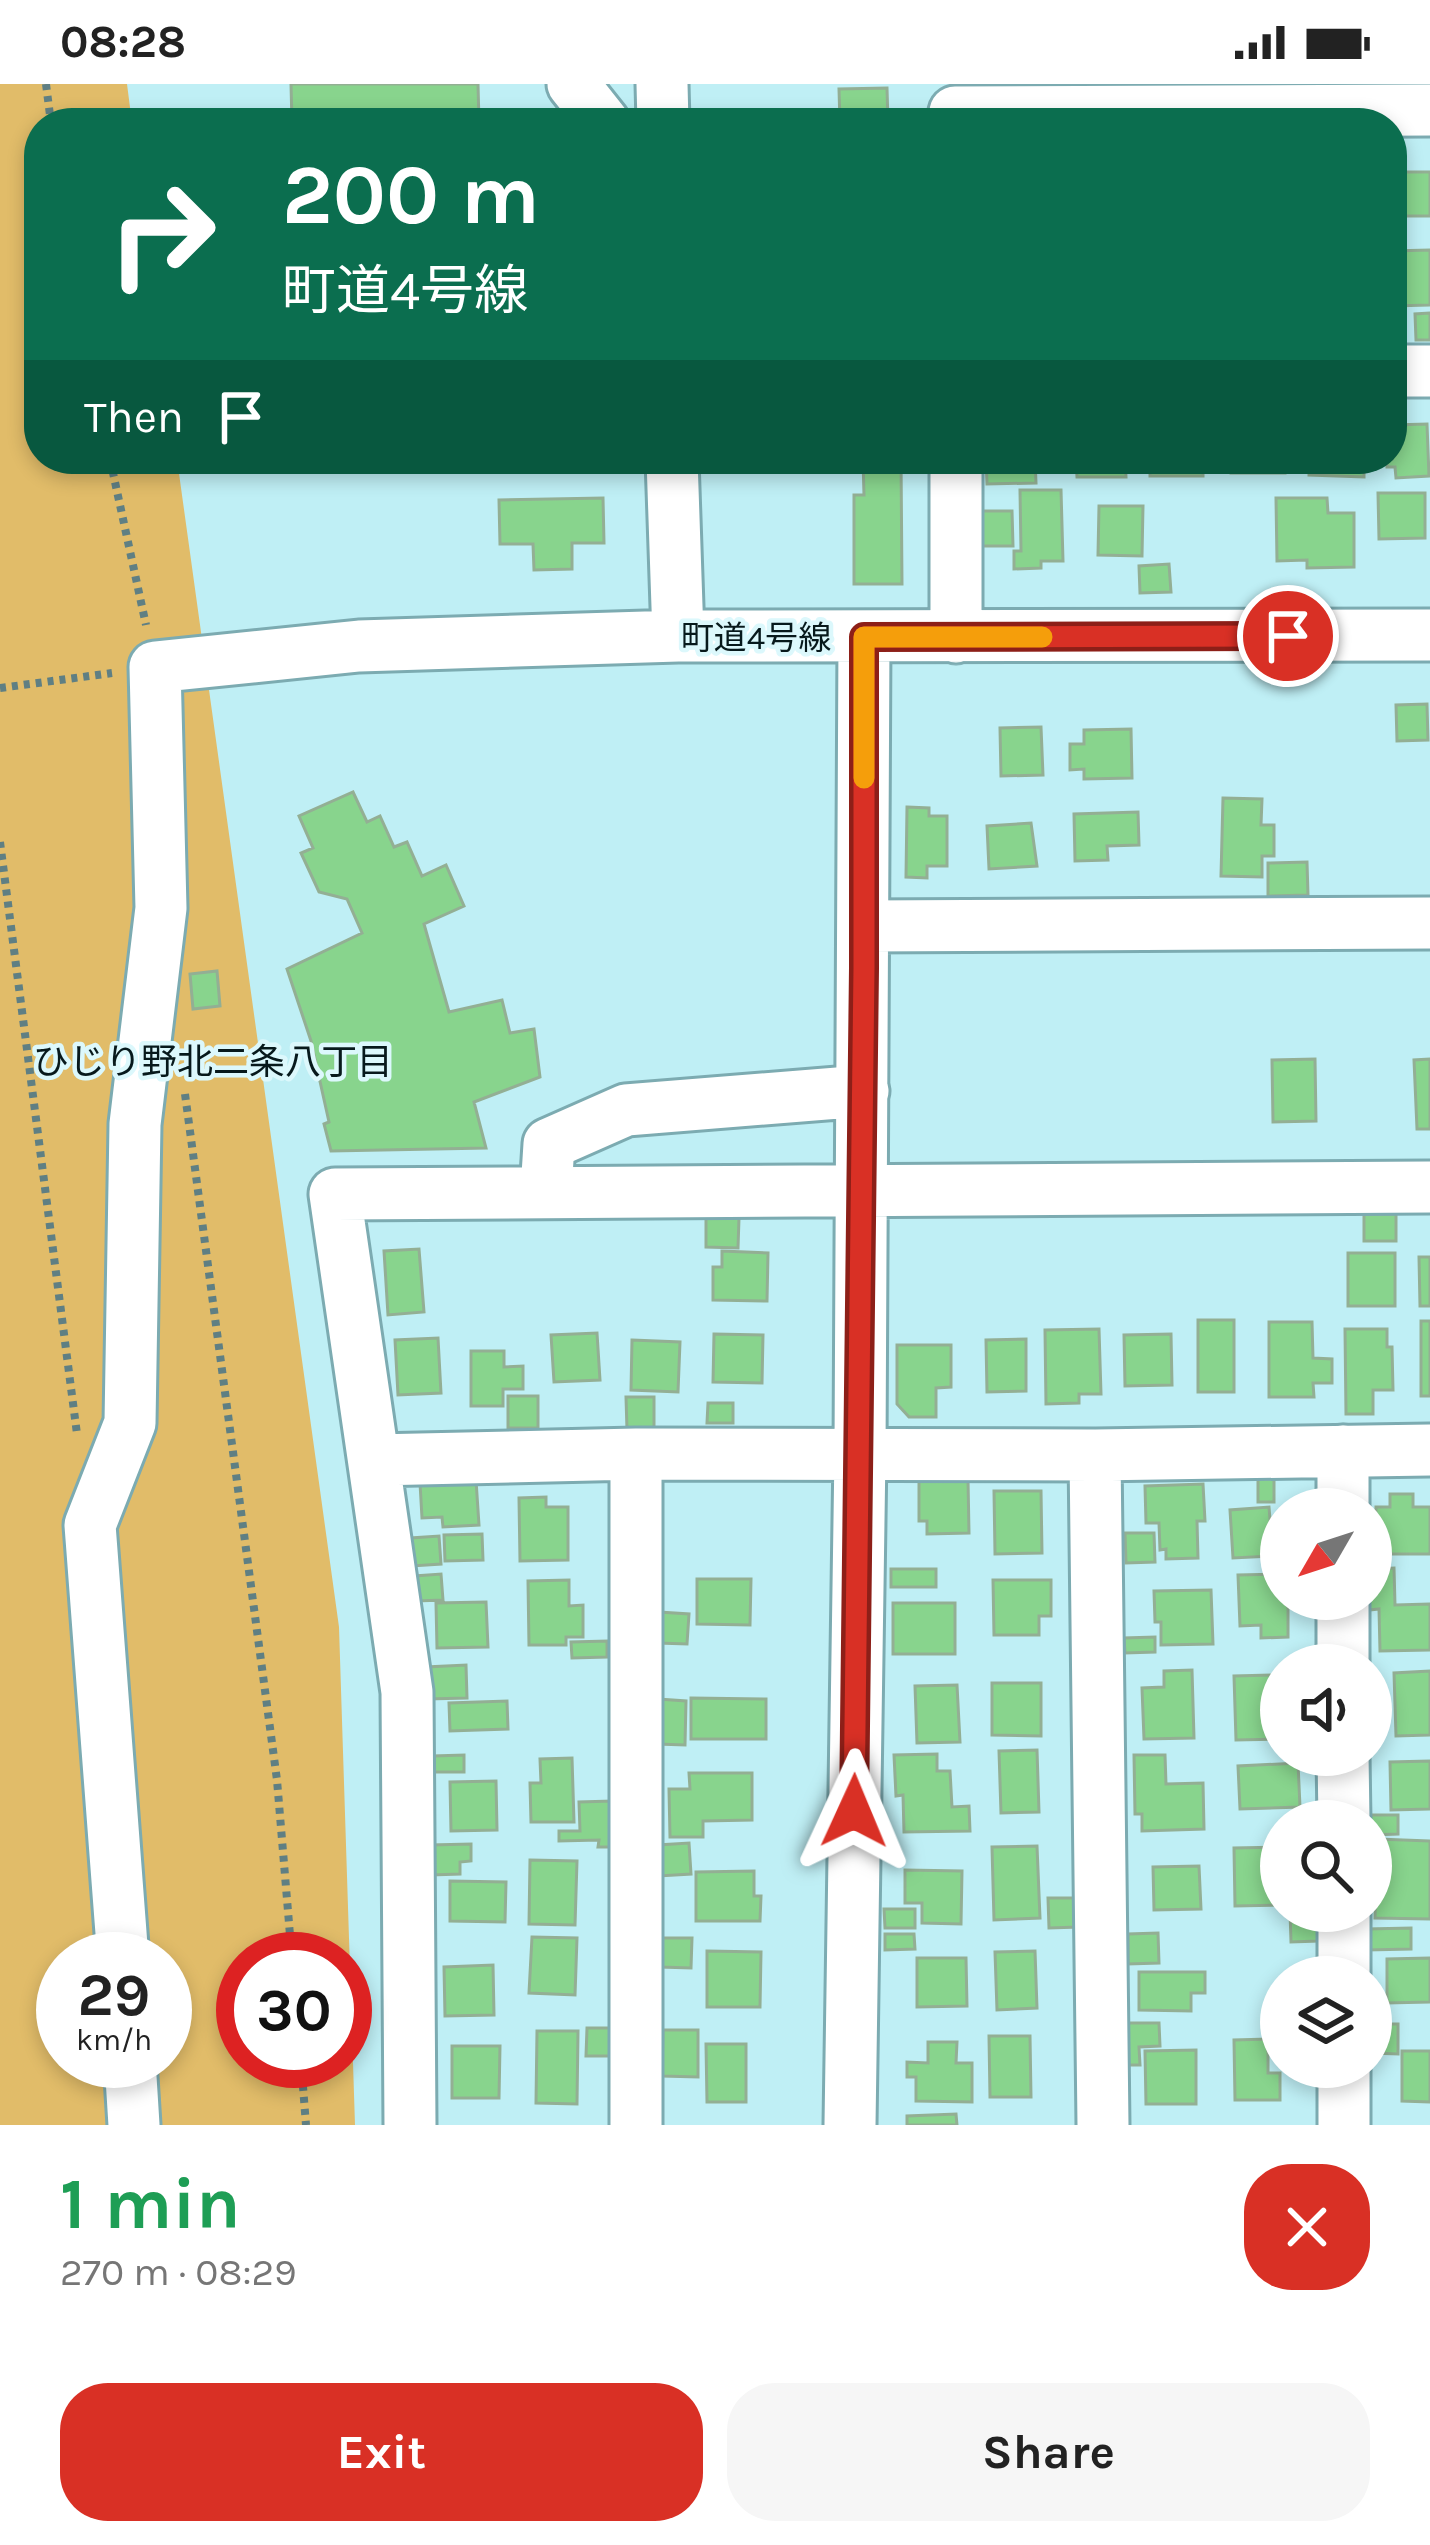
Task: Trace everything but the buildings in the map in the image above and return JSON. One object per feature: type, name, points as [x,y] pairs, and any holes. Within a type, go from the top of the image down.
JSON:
[{"type":"street","points":[[573,84],[592,108]]},
{"type":"street","points":[[955,106],[1192,108]]},
{"type":"street","points":[[672,474],[677,636]]},
{"type":"street","points":[[956,474],[956,637]]},
{"type":"street","name":"町道4号線","points":[[155,668],[359,646],[677,636],[1430,635]]},
{"type":"street","points":[[850,2125],[860,1453],[864,637]]},
{"type":"street","points":[[121,1932],[90,1525],[130,1423],[135,1124],[161,908],[155,668]]},
{"type":"street","points":[[864,926],[1430,923]]},
{"type":"street","points":[[546,1191],[549,1144],[626,1110],[863,1091]]},
{"type":"street","points":[[410,2125],[406,1692],[335,1194],[1430,1186]]},
{"type":"street","points":[[374,1460],[1430,1450]]},
{"type":"street","points":[[1343,1451],[1343,1488]]},
{"type":"street","points":[[636,1454],[636,2125]]},
{"type":"street","points":[[1095,1455],[1102,2125]]},
{"type":"street","points":[[132,2088],[134,2125]]},
{"type":"street","points":[[1344,2088],[1344,2125]]},
{"type":"path","points":[[113,474],[155,668]]},
{"type":"path","points":[[0,688],[82,677]]},
{"type":"path","points":[[0,842],[77,1434]]},
{"type":"path","points":[[184,1080],[278,1780],[290,1932]]},
{"type":"path","points":[[303,2088],[306,2125]]},
{"type":"shaded area","points":[[0,84],[127,84],[130,108],[24,108],[24,474],[179,474],[339,1627],[349,1932],[216,1932],[216,2088],[354,2088],[355,2125],[0,2125]]},
{"type":"slow traffic","points":[[864,778],[864,637],[1042,637]]},
{"type":"district","name":"ひじり野北二条八丁目","points":[[213,1061]]},
{"type":"route","points":[[854,1811],[864,637],[1288,636]]}]
